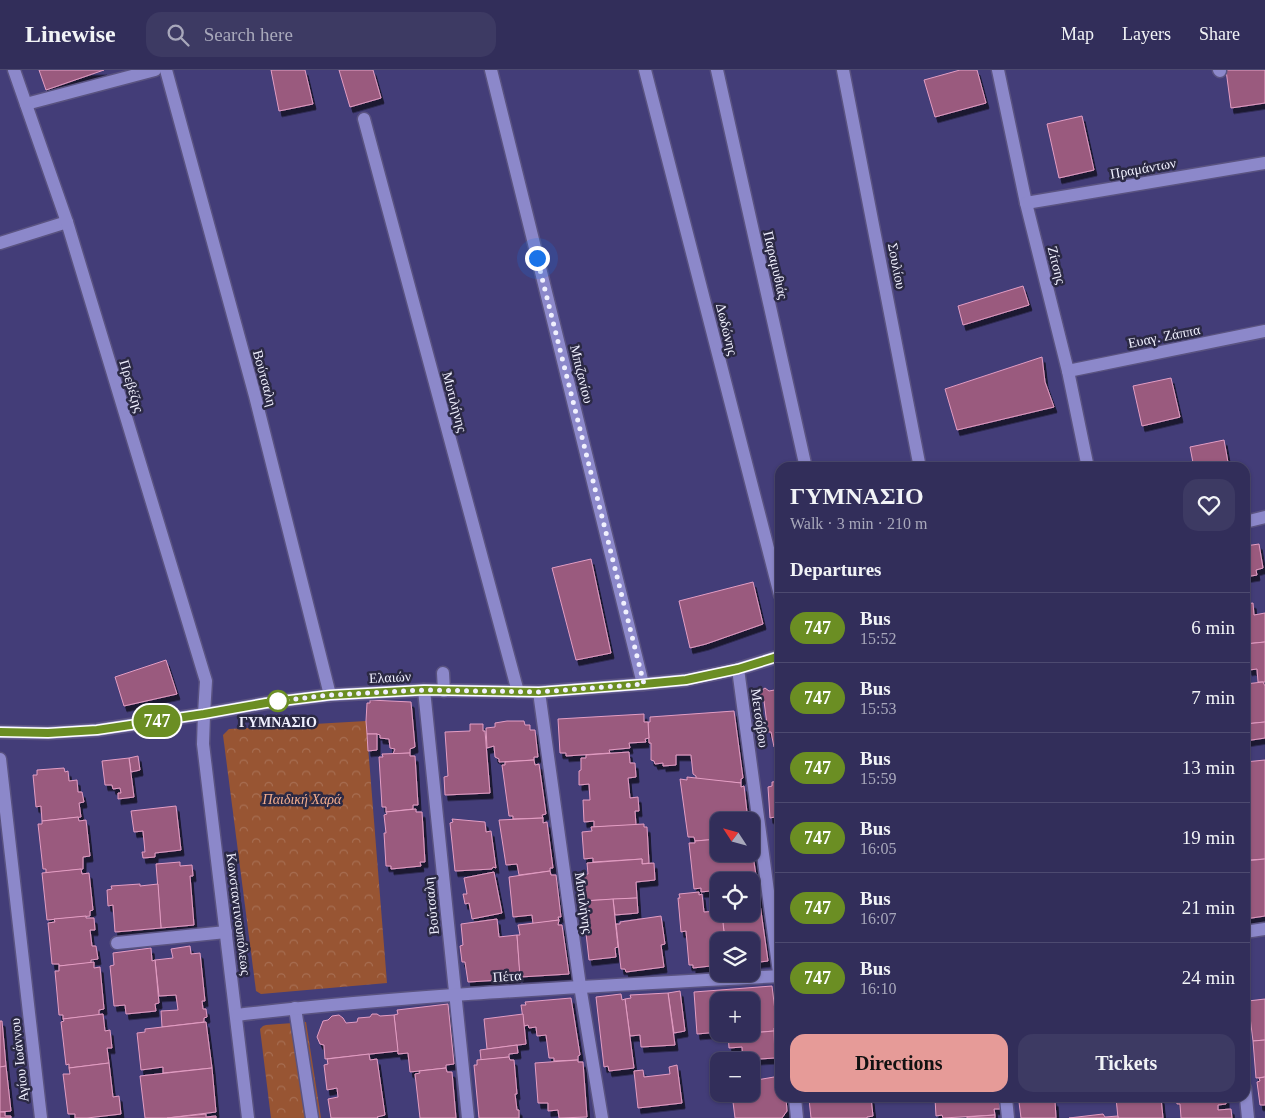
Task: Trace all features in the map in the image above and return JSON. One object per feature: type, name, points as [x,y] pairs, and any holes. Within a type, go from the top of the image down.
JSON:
[{"type":"street","name":"Πρεβέζης","points":[[14,70],[67,222],[206,681],[204,714]]},
{"type":"street","points":[[26,104],[155,70]]},
{"type":"street","name":"Βούτσαλη","points":[[166,70],[255,396],[330,695]]},
{"type":"street","name":"Μπιζανίου","points":[[490,70],[644,684]]},
{"type":"street","name":"Δωδώνης","points":[[645,70],[775,576]]},
{"type":"street","name":"Παραμυθιάς","points":[[717,70],[805,462]]},
{"type":"street","name":"Σουλίου","points":[[844,70],[919,462]]},
{"type":"street","name":"Ζίτσης","points":[[998,70],[1026,203],[1068,371],[1087,462]]},
{"type":"street","name":"Μυτιλήνης","points":[[364,119],[518,692]]},
{"type":"street","name":"Πραμάντων","points":[[1026,203],[1265,163]]},
{"type":"street","points":[[0,244],[67,222]]},
{"type":"street","name":"Ευαγ. Ζάππα","points":[[1068,371],[1265,331]]},
{"type":"street","points":[[1250,521],[1265,517]]},
{"type":"street","name":"Ελαιών","points":[[0,732],[48,733],[97,730],[266,703],[330,695],[424,690],[539,692],[686,680],[738,669],[775,658]]},
{"type":"street","name":"Μετσόβου","points":[[738,669],[775,939]]},
{"type":"street","points":[[443,673],[444,691]]},
{"type":"street","name":"Βούτσαλη","points":[[424,690],[468,1118]]},
{"type":"street","name":"Μυτιλήνης","points":[[539,692],[580,986],[602,1118]]},
{"type":"street","name":"Κωνσταντινουπόλεως","points":[[204,714],[203,744],[248,1118]]},
{"type":"street","name":"Αγίου Ιωάννου","points":[[0,759],[41,1118]]},
{"type":"street","points":[[1250,931],[1265,929]]},
{"type":"street","points":[[117,943],[226,932]]},
{"type":"street","name":"Πέτα","points":[[237,1015],[295,1008],[455,995],[580,986],[775,976]]},
{"type":"street","points":[[295,1008],[312,1118]]},
{"type":"street","points":[[795,1102],[797,1118]]},
{"type":"street","points":[[1006,1102],[1008,1118]]},
{"type":"street","points":[[1246,1102],[1248,1118]]},
{"type":"green space","name":"Παιδική Χαρά","points":[[366,721],[387,983],[261,994],[256,991],[223,735],[229,729]]},
{"type":"green space","points":[[306,1022],[321,1118],[271,1118],[260,1029],[266,1025]]},
{"type":"building","points":[[39,70],[104,70],[46,90]]},
{"type":"building","points":[[271,70],[305,70],[313,104],[279,111]]},
{"type":"building","points":[[339,70],[373,70],[381,98],[350,107]]},
{"type":"building","points":[[960,70],[977,70],[986,103],[935,117],[924,80]]},
{"type":"building","points":[[1226,70],[1265,70],[1265,103],[1231,108]]},
{"type":"building","points":[[1082,116],[1094,170],[1059,178],[1047,124]]},
{"type":"building","points":[[1023,286],[1029,305],[963,325],[958,306]]},
{"type":"building","points":[[1042,357],[1045,382],[1054,407],[957,430],[945,389]]},
{"type":"building","points":[[1171,378],[1180,417],[1142,426],[1133,386]]},
{"type":"building","points":[[1224,440],[1228,462],[1193,462],[1190,447]]},
{"type":"building","points":[[1259,544],[1263,568],[1256,570],[1257,575],[1250,576],[1250,545]]},
{"type":"building","points":[[591,559],[611,653],[576,660],[552,568]]},
{"type":"building","points":[[753,582],[763,624],[690,648],[679,601]]},
{"type":"building","points":[[1250,603],[1253,603],[1254,615],[1265,613],[1265,642],[1250,644]]},
{"type":"building","points":[[1265,642],[1265,682],[1258,682],[1257,669],[1250,670],[1250,644]]},
{"type":"building","points":[[166,660],[177,694],[124,706],[115,677]]},
{"type":"building","points":[[1263,682],[1265,686],[1265,722],[1250,724],[1250,683]]},
{"type":"building","points":[[765,688],[769,691],[775,690],[775,747],[771,732],[768,732],[764,701],[760,694]]},
{"type":"building","points":[[370,700],[411,702],[415,747],[410,749],[410,753],[393,754],[395,749],[390,748],[389,739],[380,738],[380,735],[377,734],[367,734],[367,703],[370,703]]},
{"type":"building","points":[[734,711],[743,778],[741,783],[696,779],[696,776],[693,774],[691,755],[676,755],[676,765],[663,766],[663,763],[655,764],[651,760],[648,722],[650,722],[650,717]]},
{"type":"building","points":[[644,714],[644,722],[648,722],[649,738],[645,739],[646,742],[629,743],[630,748],[609,750],[610,753],[566,756],[566,753],[560,753],[558,719]]},
{"type":"building","points":[[524,721],[525,725],[530,725],[530,730],[535,730],[538,757],[534,757],[534,760],[499,762],[499,759],[495,757],[494,746],[487,748],[486,728],[495,727],[495,723]]},
{"type":"building","points":[[1265,722],[1265,738],[1250,740],[1250,724]]},
{"type":"building","points":[[470,724],[483,724],[490,793],[445,795],[444,777],[448,776],[445,732],[470,731]]},
{"type":"building","points":[[367,734],[377,734],[377,750],[368,751]]},
{"type":"building","points":[[629,752],[630,763],[635,763],[636,777],[628,778],[630,798],[638,797],[639,811],[635,811],[636,825],[594,827],[594,821],[584,822],[583,800],[590,800],[589,784],[579,785],[581,758],[586,758],[586,755]]},
{"type":"building","points":[[410,753],[410,756],[415,756],[418,805],[413,805],[413,809],[386,812],[386,807],[382,807],[379,757],[383,757],[382,754]]},
{"type":"building","points":[[138,756],[140,770],[131,772],[129,758]]},
{"type":"building","points":[[129,758],[134,797],[118,799],[118,793],[121,793],[120,788],[113,789],[112,785],[105,785],[102,761]]},
{"type":"building","points":[[534,760],[535,765],[539,764],[546,814],[542,815],[543,818],[513,819],[513,816],[509,816],[502,765],[505,765],[505,762]]},
{"type":"building","points":[[1265,760],[1265,859],[1250,860],[1250,762]]},
{"type":"building","points":[[64,768],[65,772],[68,771],[69,781],[77,780],[78,792],[82,792],[84,802],[79,803],[81,817],[42,821],[41,806],[36,807],[33,775],[37,775],[37,770]]},
{"type":"building","points":[[687,777],[741,783],[741,787],[744,786],[747,812],[710,812],[710,840],[695,841],[694,837],[688,837],[680,779],[687,780]]},
{"type":"building","points":[[772,782],[775,782],[775,817],[770,818],[768,787],[772,786]]},
{"type":"building","points":[[176,806],[181,850],[155,853],[155,857],[143,858],[142,852],[145,852],[143,831],[134,832],[131,811]]},
{"type":"building","points":[[416,809],[416,812],[422,812],[425,862],[420,862],[421,866],[391,869],[391,866],[386,866],[384,815],[387,814],[386,812]]},
{"type":"building","points":[[78,817],[79,821],[86,820],[90,856],[83,857],[83,869],[46,873],[46,869],[43,869],[38,824],[42,824],[42,821]]},
{"type":"building","points":[[543,818],[543,823],[547,822],[553,868],[550,868],[550,871],[519,875],[517,864],[506,865],[499,820]]},
{"type":"building","points":[[452,819],[485,822],[486,832],[491,831],[496,868],[455,871],[450,823],[453,822]]},
{"type":"building","points":[[644,824],[644,827],[647,827],[649,863],[642,864],[642,859],[593,862],[593,858],[584,859],[582,832],[592,831],[591,827]]},
{"type":"building","points":[[710,840],[710,862],[754,862],[756,872],[710,872],[710,891],[701,892],[701,888],[694,889],[689,843],[695,843],[695,841]]},
{"type":"building","points":[[642,859],[642,864],[654,863],[655,880],[636,882],[637,898],[581,901],[580,886],[583,886],[582,875],[588,874],[587,863]]},
{"type":"building","points":[[1265,859],[1265,916],[1250,918],[1250,860]]},
{"type":"building","points":[[180,862],[180,866],[192,865],[193,876],[190,876],[194,925],[161,928],[156,864]]},
{"type":"building","points":[[81,869],[82,874],[89,873],[93,910],[90,911],[90,916],[47,920],[42,873]]},
{"type":"building","points":[[550,871],[551,875],[556,875],[561,917],[558,917],[559,920],[533,924],[532,915],[513,917],[509,877]]},
{"type":"building","points":[[494,872],[502,913],[472,919],[469,903],[465,904],[463,894],[467,894],[464,878]]},
{"type":"building","points":[[140,884],[140,886],[158,884],[161,928],[115,932],[113,905],[108,906],[107,890],[112,889],[111,886]]},
{"type":"building","points":[[699,892],[699,895],[702,894],[704,912],[710,912],[710,922],[723,922],[724,932],[710,932],[710,966],[693,968],[693,965],[689,965],[686,931],[681,932],[679,894]]},
{"type":"building","points":[[637,898],[638,913],[615,915],[613,899]]},
{"type":"building","points":[[613,899],[618,947],[615,948],[616,957],[589,960],[583,907],[585,906],[585,901]]},
{"type":"building","points":[[760,904],[768,961],[760,962],[760,932],[724,932],[723,922],[760,922]]},
{"type":"building","points":[[86,916],[86,918],[94,918],[95,930],[90,930],[92,946],[96,946],[98,959],[91,960],[91,963],[59,966],[59,964],[52,964],[48,923],[55,922],[54,919]]},
{"type":"building","points":[[661,916],[665,944],[661,945],[664,967],[626,972],[625,969],[621,969],[616,924]]},
{"type":"building","points":[[497,919],[499,937],[517,935],[520,974],[518,974],[517,979],[468,982],[465,962],[462,962],[460,946],[463,945],[461,924]]},
{"type":"building","points":[[559,920],[558,925],[562,925],[569,974],[520,977],[517,935],[520,935],[518,925]]},
{"type":"building","points":[[190,946],[191,954],[200,953],[205,1001],[202,1001],[207,1017],[204,1018],[204,1022],[162,1027],[161,1011],[178,1010],[176,995],[159,996],[155,960],[173,958],[171,949]]},
{"type":"building","points":[[151,948],[152,961],[155,960],[159,1003],[155,1004],[156,1011],[126,1014],[125,1005],[114,1006],[110,966],[114,965],[113,953]]},
{"type":"building","points":[[94,962],[94,968],[100,967],[104,1009],[99,1010],[99,1015],[63,1019],[63,1015],[59,1015],[55,971],[59,971],[59,966]]},
{"type":"building","points":[[772,986],[775,1011],[774,1031],[760,1032],[760,992],[710,992],[710,1033],[697,1034],[694,992]]},
{"type":"building","points":[[680,991],[685,1031],[674,1033],[668,993]]},
{"type":"building","points":[[668,993],[675,1045],[641,1047],[640,1035],[630,1036],[625,999],[631,998],[630,995]]},
{"type":"building","points":[[621,994],[622,1000],[625,999],[634,1068],[609,1071],[608,1066],[604,1067],[596,997]]},
{"type":"building","points":[[571,998],[580,1055],[578,1060],[554,1061],[554,1058],[549,1058],[546,1035],[537,1036],[536,1027],[529,1028],[528,1025],[524,1026],[521,1005],[526,1005],[525,1002]]},
{"type":"building","points":[[1265,999],[1265,1040],[1253,1041],[1250,1001]]},
{"type":"building","points":[[448,1004],[454,1064],[446,1065],[446,1068],[410,1072],[408,1053],[398,1054],[394,1015],[398,1014],[397,1010]]},
{"type":"building","points":[[103,1014],[105,1031],[110,1030],[112,1048],[107,1048],[109,1063],[69,1068],[69,1064],[66,1065],[61,1022],[64,1021],[63,1019]]},
{"type":"building","points":[[372,1014],[380,1016],[394,1015],[398,1051],[325,1059],[324,1045],[320,1044],[317,1037],[323,1021],[328,1020],[332,1016],[339,1015],[346,1023],[357,1022],[358,1018],[370,1017]]},
{"type":"building","points":[[523,1014],[526,1044],[487,1049],[484,1019]]},
{"type":"building","points":[[0,1021],[2,1021],[6,1066],[0,1067]]},
{"type":"building","points":[[206,1022],[212,1068],[163,1073],[163,1067],[141,1070],[137,1033],[145,1032],[145,1029]]},
{"type":"building","points":[[774,1031],[775,1058],[760,1059],[760,1052],[742,1052],[742,1047],[729,1048],[729,1042],[760,1042],[760,1032]]},
{"type":"building","points":[[1265,1040],[1265,1077],[1256,1078],[1253,1041]]},
{"type":"building","points":[[517,1045],[518,1053],[509,1054],[509,1057],[481,1060],[480,1050]]},
{"type":"building","points":[[369,1054],[370,1060],[377,1059],[385,1115],[378,1118],[331,1118],[328,1099],[338,1097],[337,1088],[327,1090],[324,1065],[328,1064],[327,1059]]},
{"type":"building","points":[[509,1057],[510,1060],[514,1060],[517,1094],[515,1094],[519,1118],[479,1118],[474,1065],[477,1065],[477,1060]]},
{"type":"building","points":[[578,1060],[578,1062],[583,1062],[587,1117],[559,1118],[558,1110],[548,1111],[548,1103],[538,1103],[535,1063]]},
{"type":"building","points":[[109,1063],[113,1097],[119,1096],[121,1114],[75,1118],[75,1114],[68,1114],[63,1074],[70,1074],[69,1068]]},
{"type":"building","points":[[677,1065],[682,1103],[638,1108],[634,1071],[643,1070],[644,1077],[670,1074],[669,1067]]},
{"type":"building","points":[[6,1066],[11,1111],[0,1112],[0,1067]]},
{"type":"building","points":[[212,1068],[216,1112],[167,1118],[145,1118],[140,1076]]},
{"type":"building","points":[[446,1068],[447,1072],[452,1072],[456,1118],[420,1118],[415,1074],[420,1073],[419,1071]]},
{"type":"building","points":[[1265,1077],[1265,1105],[1260,1105],[1257,1082],[1260,1081],[1259,1078]]},
{"type":"building","points":[[775,1078],[775,1102],[786,1102],[787,1111],[782,1118],[735,1118],[733,1102],[760,1102],[760,1079]]},
{"type":"building","points":[[809,1102],[871,1102],[873,1116],[867,1118],[811,1118]]},
{"type":"building","points":[[935,1102],[999,1102],[1000,1109],[994,1109],[995,1115],[943,1118],[942,1115],[936,1116]]},
{"type":"building","points":[[1019,1102],[1055,1102],[1056,1118],[1021,1118]]},
{"type":"building","points":[[1116,1102],[1161,1102],[1163,1118],[1118,1118]]},
{"type":"building","points":[[1177,1102],[1226,1102],[1226,1104],[1218,1105],[1218,1110],[1231,1109],[1232,1118],[1181,1118],[1180,1104],[1177,1104]]},
{"type":"building","points":[[0,1112],[5,1112],[5,1116],[11,1116],[11,1118],[0,1118]]},
{"type":"building","points":[[206,1114],[206,1117],[216,1116],[216,1118],[167,1118]]},
{"type":"building","points":[[1103,1114],[1105,1117],[1118,1116],[1118,1118],[1069,1118]]},
{"type":"building","points":[[995,1115],[995,1118],[967,1118],[967,1117]]},
{"type":"bus line","name":"747","points":[[0,732],[48,733],[97,730],[266,703],[330,695],[424,690],[539,692],[619,687],[686,680],[738,669],[775,658]]},
{"type":"place","name":"ΓΥΜΝΑΣΙΟ","points":[[278,701]]},
{"type":"route","points":[[278,701],[330,695],[424,690],[539,692],[644,684],[537,258]]}]
